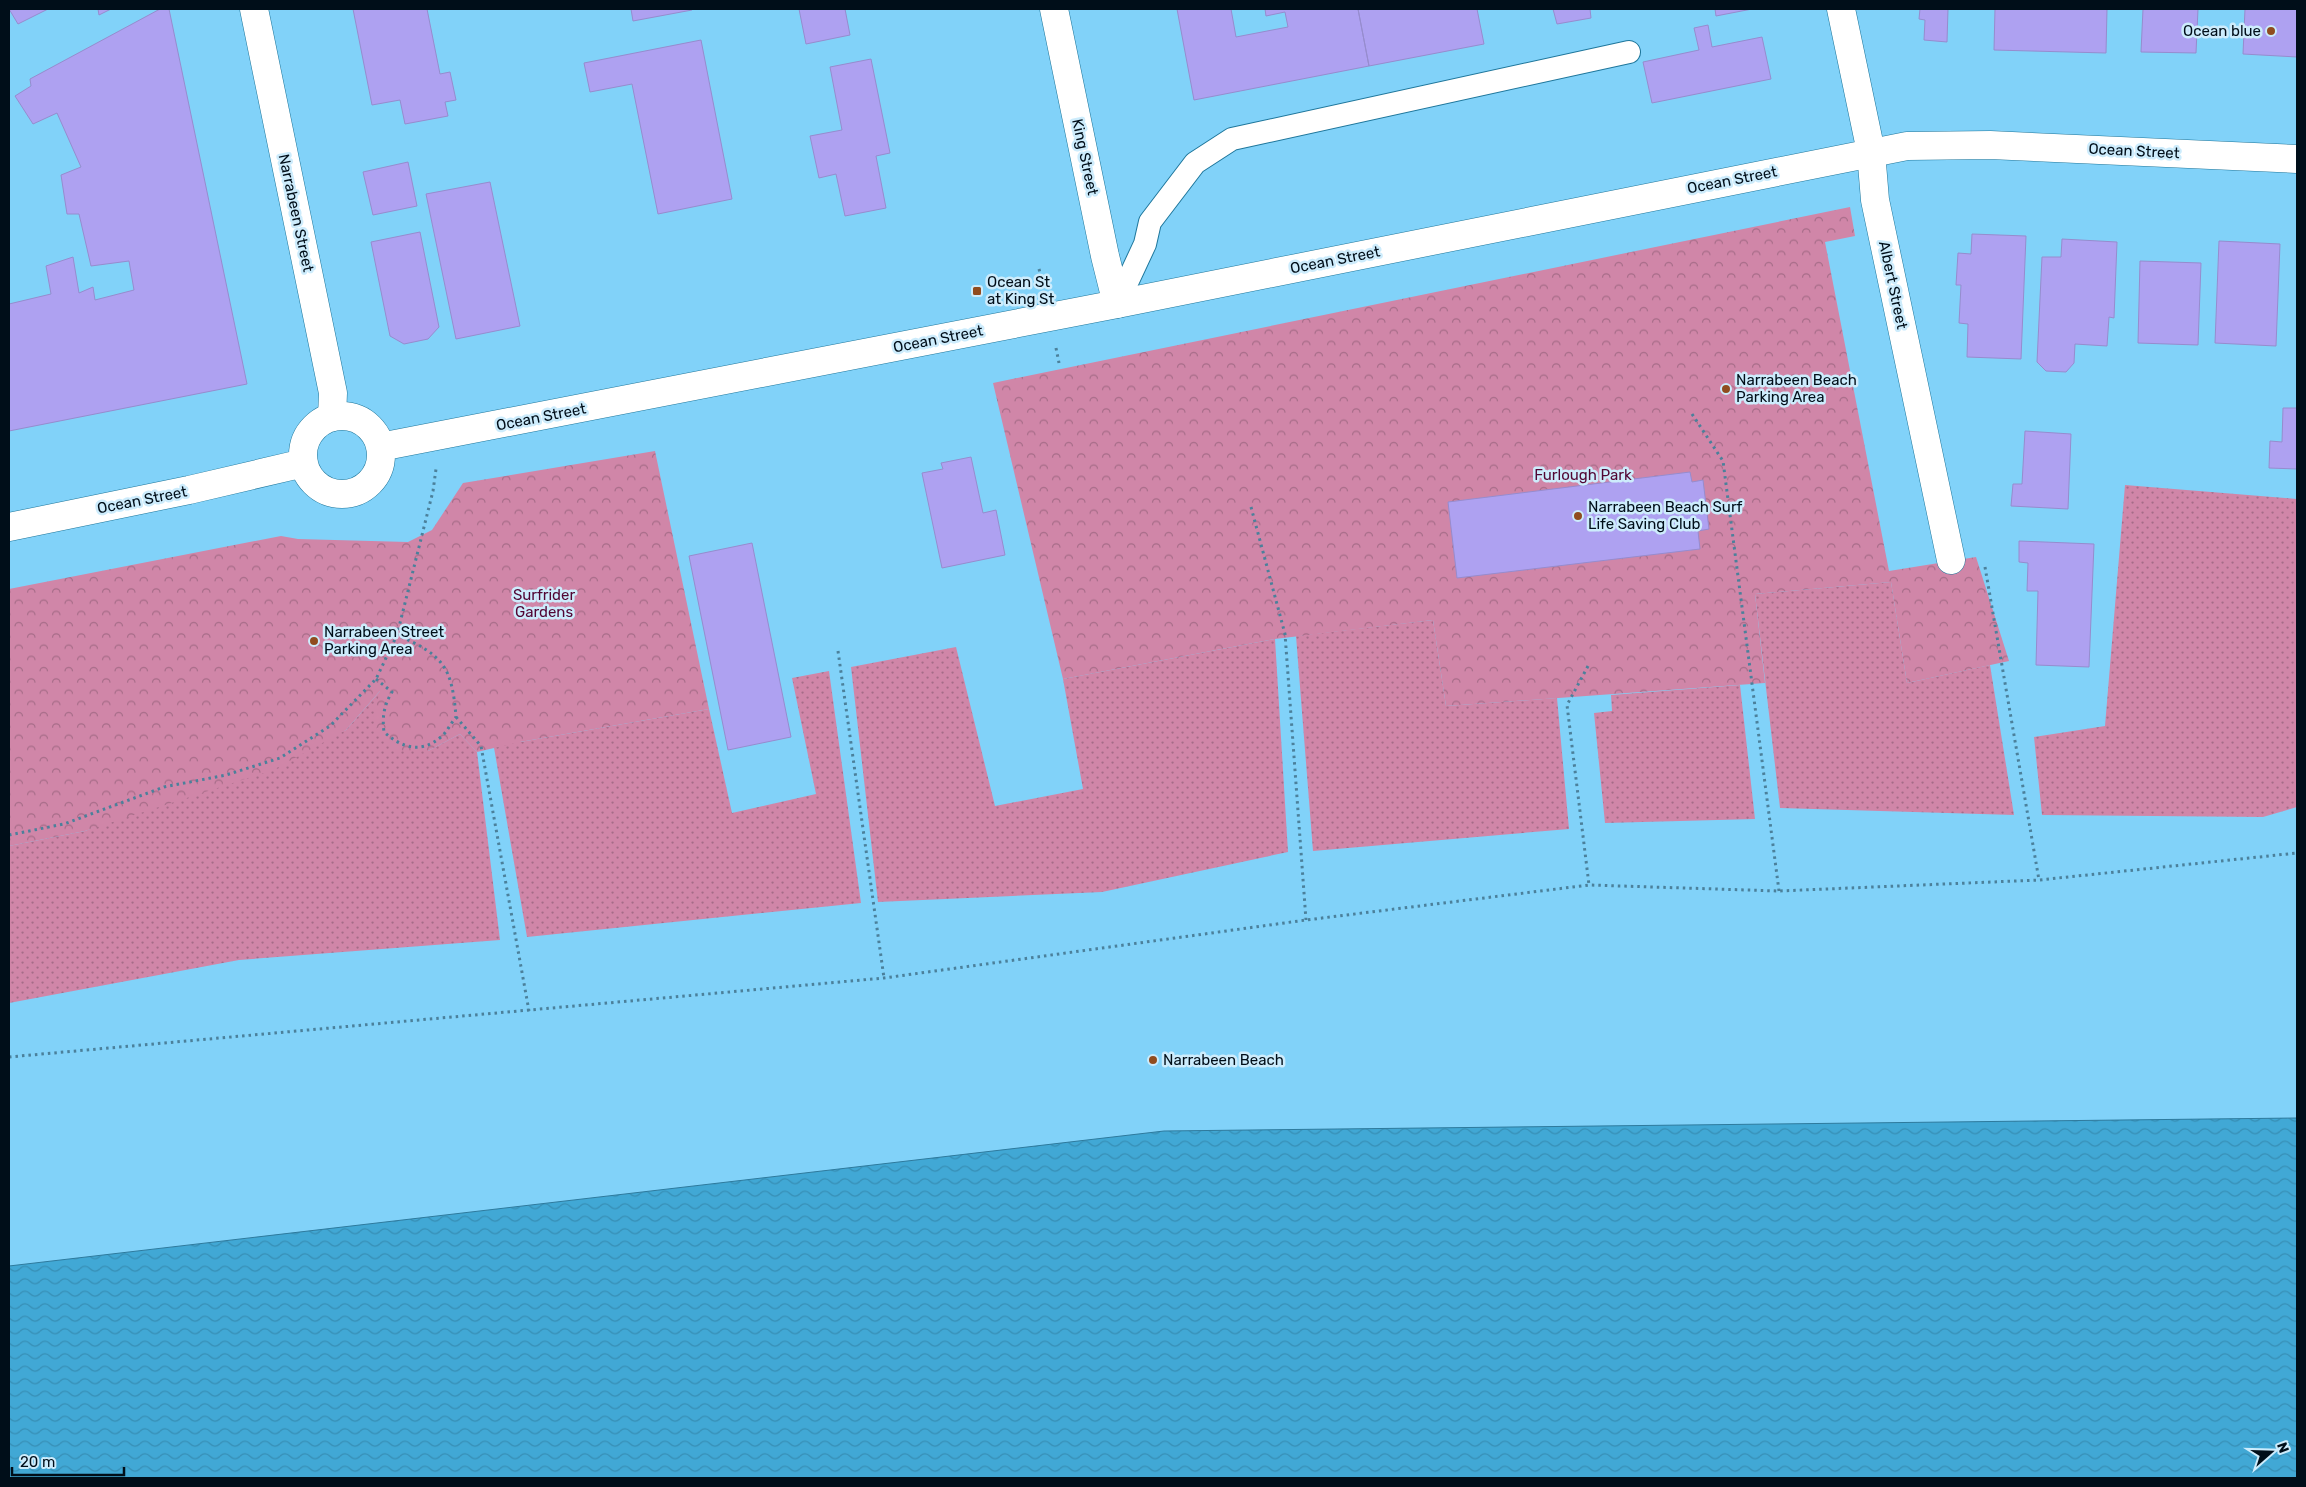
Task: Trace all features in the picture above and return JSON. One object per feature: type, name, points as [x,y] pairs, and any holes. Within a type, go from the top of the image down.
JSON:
[{"type":"street","name":"Narrabeen Street","points":[[254,9],[332,393],[332,417]]},
{"type":"street","name":"King Street","points":[[1054,9],[1105,256],[1117,304]]},
{"type":"street","name":"Albert Street","points":[[1840,9],[1871,152],[1875,200],[1952,560]]},
{"type":"street","name":"Ocean Street","points":[[380,447],[440,437],[1117,304],[1907,146],[1990,145],[2297,159]]},
{"type":"street","points":[[332,417],[352,418],[362,422],[376,437],[380,447],[381,458],[373,479],[355,492],[344,494],[330,492],[319,486],[310,476],[304,463],[305,444],[309,435],[322,421],[332,417]]},
{"type":"street","name":"Ocean Street","points":[[9,527],[189,490],[304,463]]},
{"type":"lane","points":[[1117,304],[1145,244],[1150,222],[1194,163],[1232,139],[1629,52]]},
{"type":"path","points":[[1692,414],[1724,461],[1779,891]]},
{"type":"path","points":[[9,835],[64,824],[164,786],[226,775],[280,758],[330,726],[376,679],[397,635],[432,490],[440,437]]},
{"type":"path","points":[[1251,507],[1284,634],[1306,920]]},
{"type":"path","points":[[1952,560],[1983,556],[2039,880]]},
{"type":"path","points":[[397,635],[424,647],[440,661],[454,687],[456,717],[481,746],[529,1011]]},
{"type":"path","points":[[838,651],[884,978]]},
{"type":"path","points":[[1588,666],[1567,705],[1589,885]]},
{"type":"path","points":[[376,679],[392,692],[387,700],[382,717],[384,732],[398,744],[420,748],[442,736],[456,717]]},
{"type":"path","points":[[9,1058],[884,978],[1306,920],[1589,885],[1779,891],[2039,880],[2297,853]]},
{"type":"green space","name":"Furlough Park","points":[[1850,207],[1855,236],[1825,242],[1889,571],[1976,557],[2009,661],[1907,683],[1891,582],[1755,594],[1765,683],[1446,706],[1433,620],[1275,639],[1063,679],[993,383]]},
{"type":"green space","name":"Surfrider Gardens","points":[[655,451],[709,709],[520,742],[477,752],[460,734],[428,751],[396,751],[379,735],[373,717],[380,691],[346,730],[273,770],[85,831],[9,846],[9,589],[281,536],[298,539],[408,542],[432,530],[463,483]]},
{"type":"green space","points":[[2125,485],[2297,499],[2297,807],[2263,817],[2042,815],[2034,737],[2105,726]]},
{"type":"green space","points":[[1891,582],[1907,683],[1990,665],[2014,815],[1780,808],[1755,594]]},
{"type":"green space","points":[[1433,620],[1446,706],[1557,698],[1569,829],[1313,851],[1296,636]]},
{"type":"green space","points":[[1275,639],[1288,852],[1102,892],[878,902],[851,667],[956,647],[995,806],[1083,789],[1063,679]]},
{"type":"green space","points":[[829,671],[861,903],[527,937],[493,742],[520,742],[709,709],[732,813],[816,794],[792,678]]},
{"type":"green space","points":[[1740,685],[1755,819],[1605,823],[1594,713],[1612,711],[1611,695]]},
{"type":"green space","points":[[381,690],[428,751],[460,734],[477,752],[500,940],[239,960],[9,1003],[9,846],[85,831],[346,730]]},
{"type":"water","points":[[2297,1118],[2297,1478],[9,1478],[9,1266],[1164,1131]]},
{"type":"building","points":[[9,9],[48,9],[18,24]]},
{"type":"building","points":[[98,9],[111,9],[99,15]]},
{"type":"building","points":[[160,9],[169,9],[247,384],[9,431],[9,304],[51,294],[46,266],[73,257],[79,293],[93,287],[95,300],[134,290],[129,261],[91,266],[79,214],[67,214],[61,175],[81,167],[57,113],[33,124],[15,96],[31,86],[30,79]]},
{"type":"building","points":[[353,9],[427,9],[440,74],[450,72],[456,100],[445,102],[448,116],[405,124],[400,100],[372,105]]},
{"type":"building","points":[[631,9],[692,9],[692,10],[633,21]]},
{"type":"building","points":[[799,9],[845,9],[850,35],[806,44]]},
{"type":"building","points":[[1177,9],[1231,9],[1236,37],[1288,27],[1285,12],[1266,16],[1265,9],[1358,9],[1369,66],[1194,100]]},
{"type":"building","points":[[1358,9],[1477,9],[1484,44],[1369,66]]},
{"type":"building","points":[[1553,9],[1590,9],[1591,18],[1557,24]]},
{"type":"building","points":[[1715,9],[1752,9],[1716,16]]},
{"type":"building","points":[[1920,9],[1948,9],[1947,42],[1924,40],[1925,20],[1919,19]]},
{"type":"building","points":[[1995,9],[2107,9],[2106,53],[1994,50]]},
{"type":"building","points":[[2143,9],[2198,9],[2196,53],[2141,52]]},
{"type":"building","name":"Ocean blue","points":[[2245,9],[2297,9],[2297,57],[2243,54]]},
{"type":"building","points":[[1708,25],[1712,47],[1762,37],[1771,79],[1652,103],[1643,62],[1699,50],[1694,28]]},
{"type":"building","points":[[701,40],[732,199],[658,214],[632,84],[590,92],[584,63]]},
{"type":"building","points":[[871,59],[890,153],[876,156],[886,208],[845,216],[836,174],[819,178],[810,136],[842,130],[830,67]]},
{"type":"building","points":[[408,162],[417,206],[373,215],[363,172]]},
{"type":"building","points":[[490,182],[520,326],[456,339],[426,194]]},
{"type":"building","points":[[420,232],[439,327],[428,339],[404,344],[390,336],[371,242]]},
{"type":"building","points":[[1972,234],[2026,236],[2021,359],[1967,357],[1968,324],[1959,323],[1961,285],[1956,285],[1958,253],[1971,254]]},
{"type":"building","points":[[2062,239],[2117,242],[2114,318],[2109,317],[2107,346],[2075,344],[2074,363],[2066,372],[2046,371],[2037,362],[2042,257],[2061,257]]},
{"type":"building","points":[[2219,241],[2280,244],[2276,346],[2215,343]]},
{"type":"building","points":[[2140,261],[2201,263],[2198,345],[2138,343]]},
{"type":"building","points":[[2283,408],[2297,408],[2297,469],[2269,468],[2270,441],[2282,442]]},
{"type":"building","points":[[2025,431],[2071,434],[2068,509],[2011,506],[2013,484],[2022,484]]},
{"type":"building","points":[[971,457],[983,513],[996,510],[1005,555],[942,568],[922,473],[943,469],[941,463]]},
{"type":"building","name":"Narrabeen Beach Surf Life Saving Club","points":[[1690,472],[1692,482],[1703,480],[1709,529],[1698,531],[1700,549],[1457,578],[1448,502]]},
{"type":"building","points":[[2019,541],[2094,544],[2089,667],[2036,665],[2038,591],[2027,591],[2028,563],[2019,562]]},
{"type":"building","points":[[752,543],[791,737],[728,750],[689,556]]},
{"type":"place","name":"Ocean blue","points":[[2271,31]]},
{"type":"place","name":"Ocean St at King St","points":[[977,291]]},
{"type":"place","name":"Narrabeen Beach Parking Area","points":[[1726,389]]},
{"type":"place","name":"Narrabeen Beach Surf Life Saving Club","points":[[1578,516]]},
{"type":"place","name":"Narrabeen Street Parking Area","points":[[314,641]]},
{"type":"place","name":"Narrabeen Beach","points":[[1153,1060]]}]
